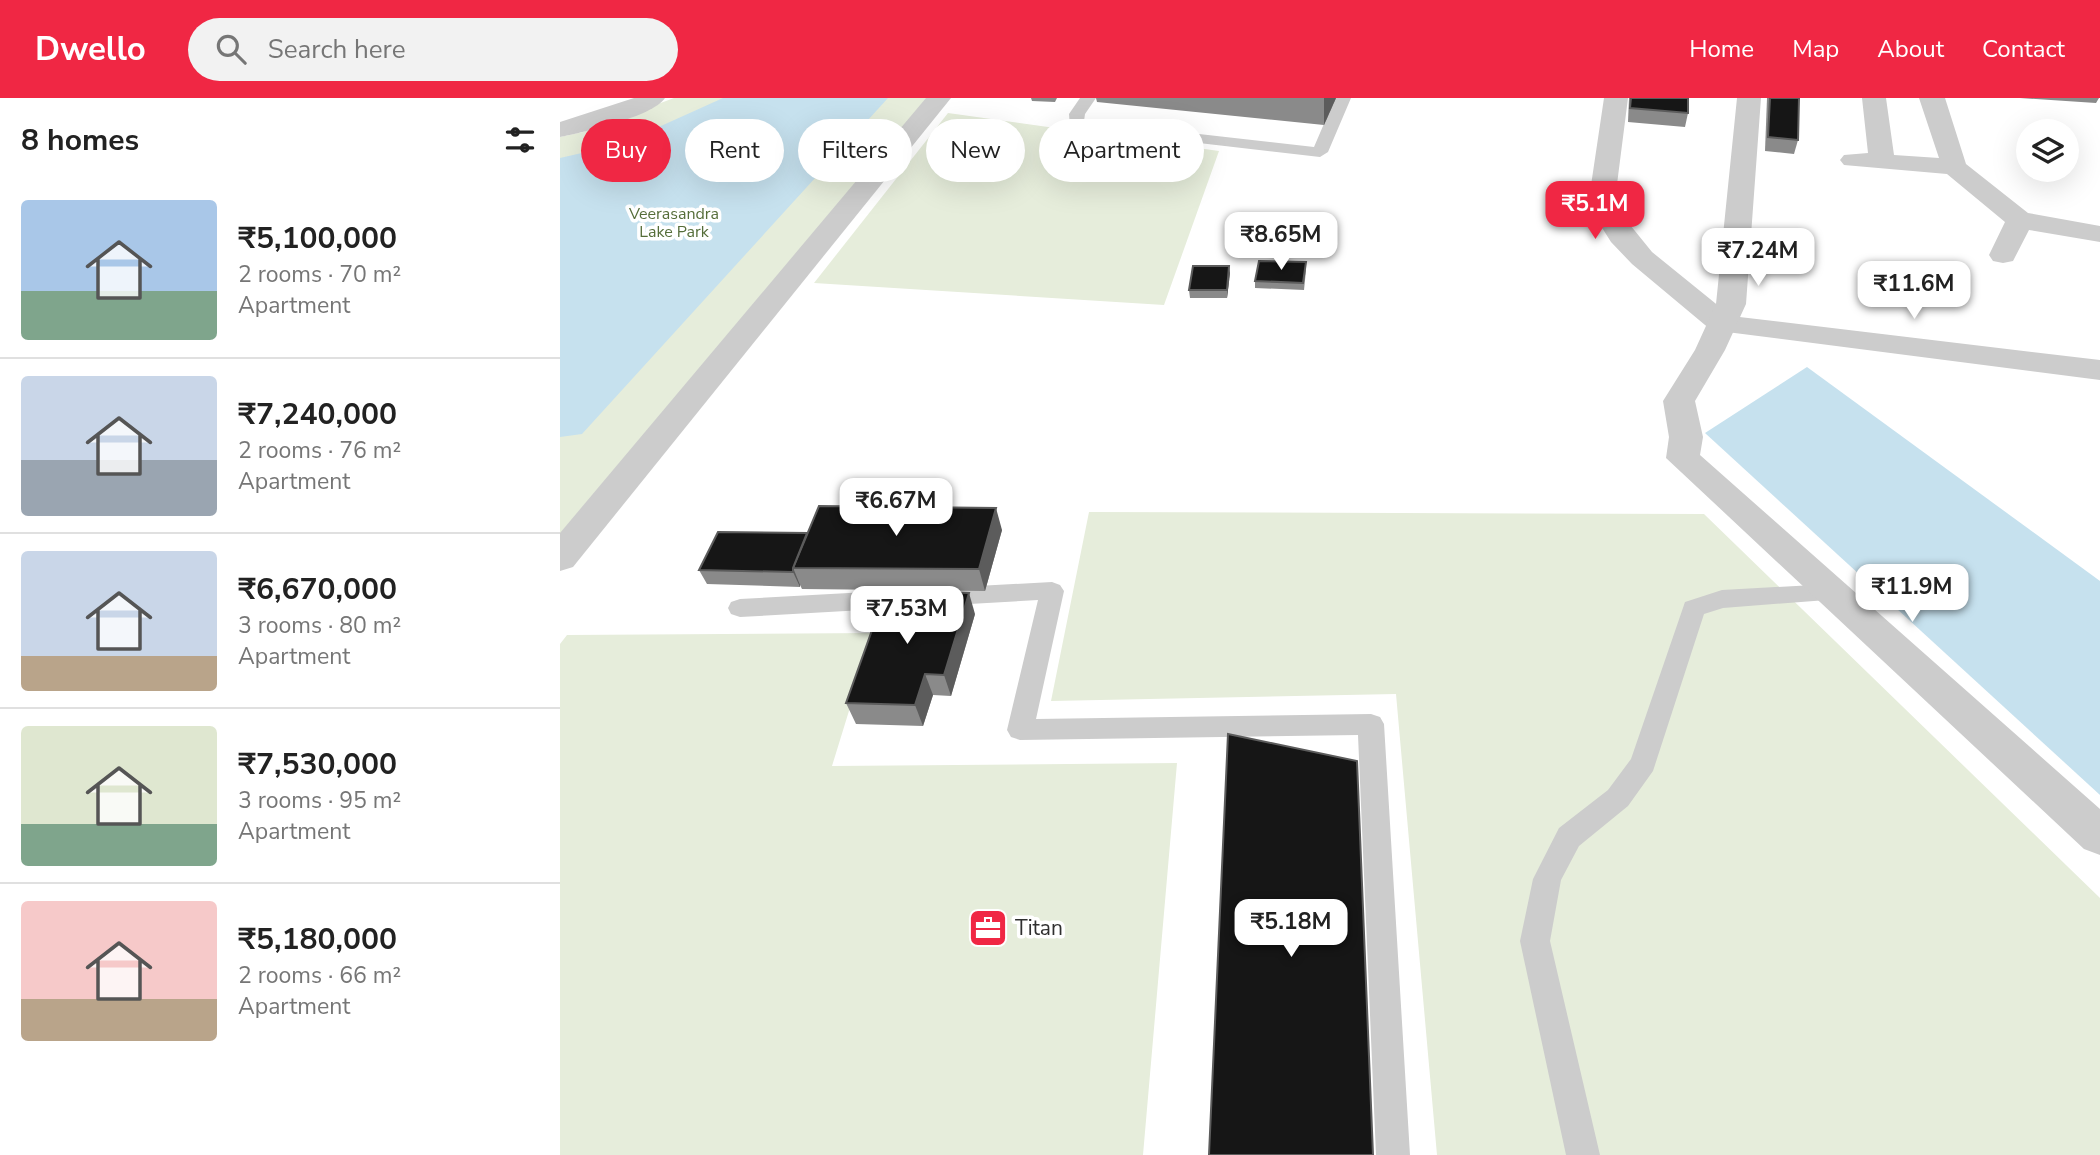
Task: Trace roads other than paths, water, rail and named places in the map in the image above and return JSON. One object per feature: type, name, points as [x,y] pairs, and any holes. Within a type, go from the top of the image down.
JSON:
[{"type":"street","points":[[560,130],[630,109],[653,98]]},
{"type":"street","points":[[560,558],[939,98]]},
{"type":"street","points":[[1616,98],[1603,192],[1608,215],[1621,236],[1642,258],[1722,324],[2100,370]]},
{"type":"street","points":[[1749,98],[1731,304],[1679,401],[1686,437],[1683,458],[2100,836]]},
{"type":"street","points":[[1874,98],[1882,162]]},
{"type":"street","points":[[1933,98],[1954,167],[2020,220],[2100,234]]},
{"type":"street","points":[[1853,160],[1954,167]]},
{"type":"street","points":[[2003,255],[2020,220]]},
{"type":"lane","points":[[1088,98],[1077,114],[1076,125],[1320,152],[1343,98]]},
{"type":"lane","points":[[740,608],[1052,592],[1020,730],[1371,724],[1393,1155]]},
{"type":"lane","points":[[1583,1155],[1535,941],[1547,879],[1569,837],[1618,798],[1643,763],[1694,608],[1722,599],[1832,593]]},
{"type":"water","points":[[723,98],[888,98],[869,119],[798,119],[798,182],[812,182],[582,434],[560,437],[560,158],[581,153],[581,182],[671,182],[671,121]]},
{"type":"water","points":[[1807,367],[2100,581],[2100,795],[1705,433]]},
{"type":"place","name":"Titan","points":[[988,928]]},
{"type":"park label","name":"Veerasandra Lake Park","points":[[674,223]]}]
